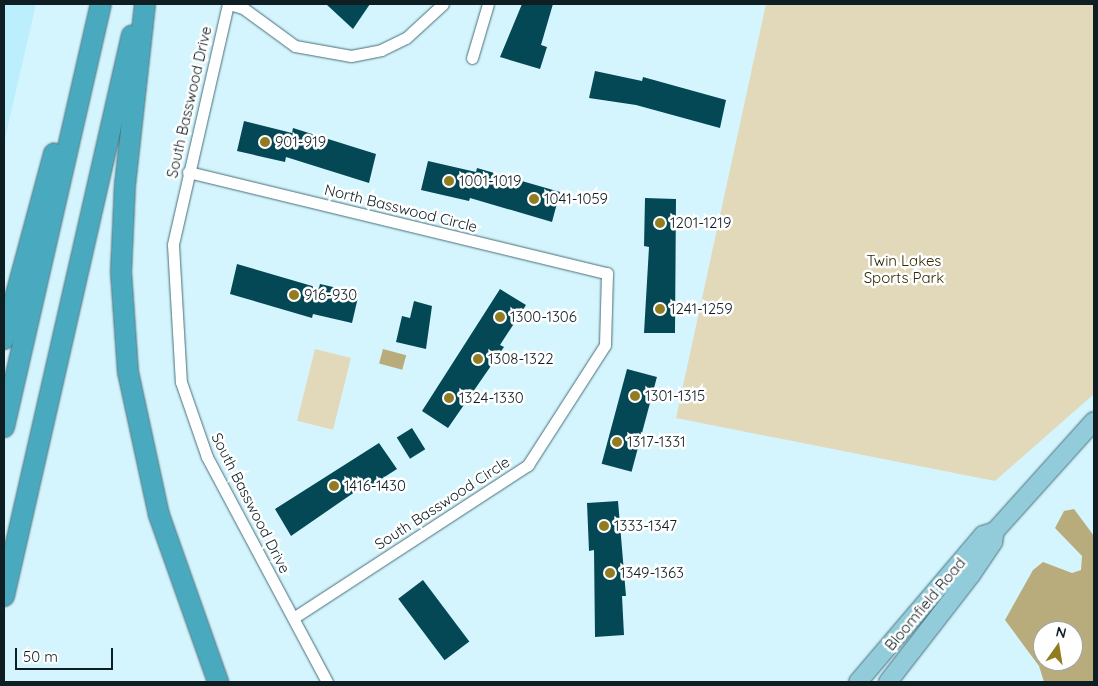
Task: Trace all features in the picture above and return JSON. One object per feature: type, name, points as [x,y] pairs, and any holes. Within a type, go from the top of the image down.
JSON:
[{"type":"highway","points":[[4,427],[101,4]]},
{"type":"highway","points":[[4,596],[139,4]]},
{"type":"highway","points":[[145,4],[124,194],[121,272],[128,372],[159,515],[218,682]]},
{"type":"highway","points":[[4,339],[50,166],[87,63]]},
{"type":"main road","name":"Bloomfield Road","points":[[863,681],[983,535],[995,531],[1094,421]]},
{"type":"main road","name":"Bloomfield Road","points":[[888,682],[971,575],[993,542],[995,531]]},
{"type":"street","points":[[228,4],[243,8],[295,46],[342,56],[381,50],[406,38],[443,4]]},
{"type":"street","name":"South Basswood Drive","points":[[228,4],[188,172],[173,245],[181,382],[207,457],[327,682]]},
{"type":"street","points":[[472,58],[488,4]]},
{"type":"street","name":"North Basswood Circle","points":[[188,172],[607,273]]},
{"type":"street","name":"South Basswood Circle","points":[[293,618],[528,465],[605,344],[607,273]]},
{"type":"shaded area","points":[[4,4],[36,4],[4,143]]},
{"type":"shaded area","points":[[383,349],[406,355],[402,370],[379,363]]},
{"type":"shaded area","points":[[1074,509],[1094,536],[1094,682],[1044,682],[1041,671],[1083,671],[1083,621],[1033,621],[1033,658],[1005,620],[1033,570],[1043,562],[1072,573],[1081,570],[1082,556],[1055,528],[1064,511]]},
{"type":"green space","name":"Twin Lakes Sports Park","points":[[766,4],[1094,4],[1094,394],[995,481],[676,418]]},
{"type":"green space","points":[[315,349],[351,358],[333,430],[297,421]]},
{"type":"building","points":[[326,4],[370,4],[353,29]]},
{"type":"building","points":[[522,4],[553,4],[541,45],[547,47],[540,69],[500,57]]},
{"type":"building","points":[[595,71],[642,81],[643,77],[726,100],[720,128],[636,105],[589,98]]},
{"type":"building","points":[[244,121],[292,133],[293,128],[376,154],[369,183],[286,157],[285,162],[237,151]]},
{"type":"building","points":[[428,161],[476,172],[477,168],[560,192],[552,222],[470,198],[469,201],[421,190]]},
{"type":"building","points":[[645,198],[676,199],[675,333],[644,333],[649,247],[644,246]]},
{"type":"building","points":[[237,264],[319,288],[320,284],[359,293],[352,323],[313,314],[312,318],[230,294]]},
{"type":"building","points":[[500,289],[526,305],[500,345],[504,347],[448,428],[422,411]]},
{"type":"building","points":[[414,301],[432,306],[426,349],[396,342],[402,316],[410,318]]},
{"type":"building","points":[[627,369],[657,377],[632,472],[602,464]]},
{"type":"building","points":[[412,428],[425,449],[410,459],[397,438]]},
{"type":"building","points":[[379,443],[397,469],[364,490],[362,487],[291,536],[275,509]]},
{"type":"building","points":[[618,501],[626,596],[622,596],[624,635],[595,637],[594,550],[589,551],[587,503]]},
{"type":"building","points":[[423,580],[469,641],[445,660],[398,599]]},
{"type":"place","name":"901-919","points":[[265,142]]},
{"type":"place","name":"1001-1019","points":[[449,181]]},
{"type":"place","name":"1041-1059","points":[[534,199]]},
{"type":"place","name":"1201-1219","points":[[660,223]]},
{"type":"place","name":"916-930","points":[[294,295]]},
{"type":"place","name":"1241-1259","points":[[660,309]]},
{"type":"place","name":"1300-1306","points":[[500,317]]},
{"type":"place","name":"1308-1322","points":[[478,359]]},
{"type":"place","name":"1301-1315","points":[[635,396]]},
{"type":"place","name":"1324-1330","points":[[449,398]]},
{"type":"place","name":"1317-1331","points":[[617,442]]},
{"type":"place","name":"1416-1430","points":[[334,486]]},
{"type":"place","name":"1333-1347","points":[[604,526]]},
{"type":"place","name":"1349-1363","points":[[610,573]]}]
